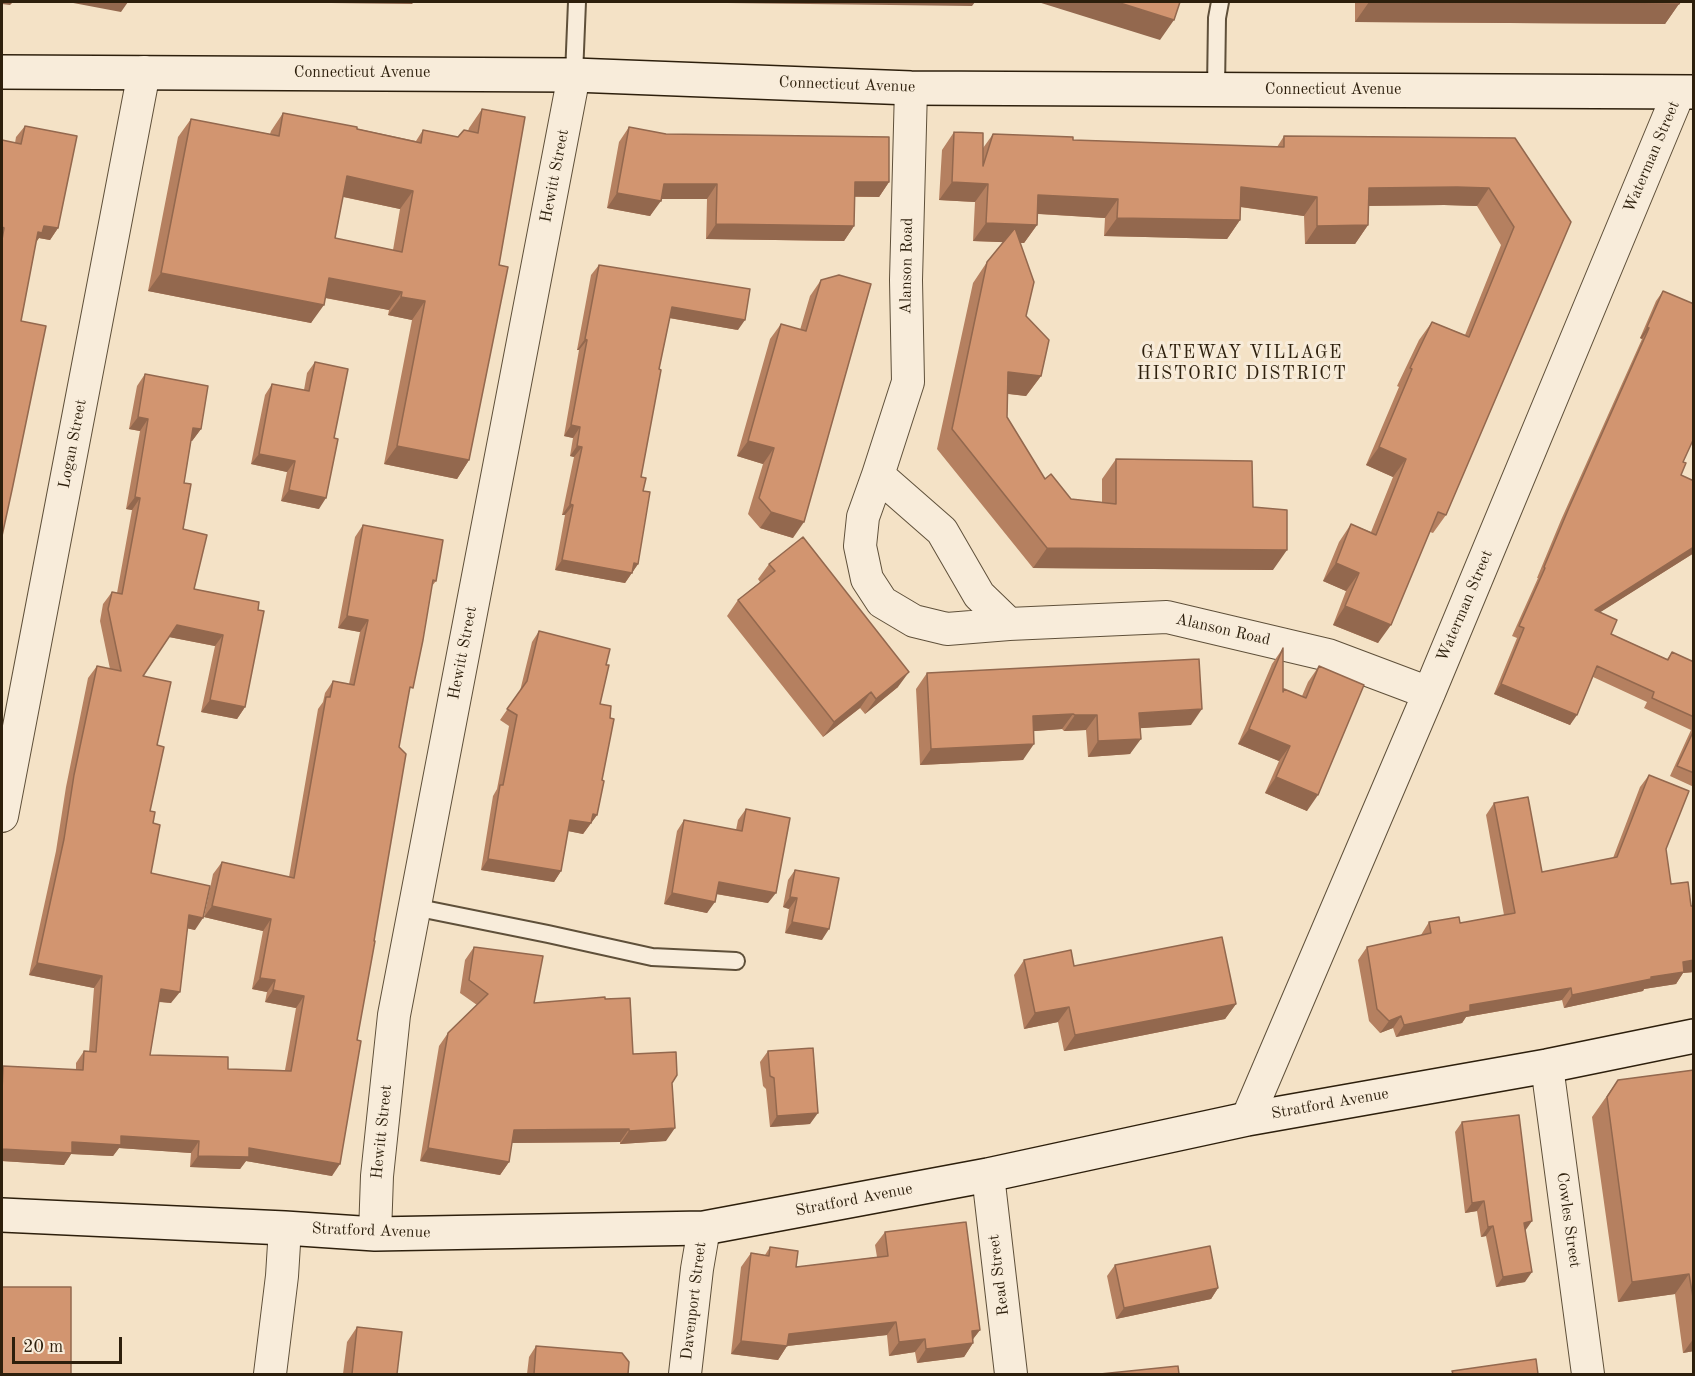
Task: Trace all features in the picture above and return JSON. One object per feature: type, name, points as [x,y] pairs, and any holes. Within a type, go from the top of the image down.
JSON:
[{"type":"main road","name":"Connecticut Avenue","points":[[2,72],[574,75],[911,88],[1686,92]]},
{"type":"main road","name":"Stratford Avenue","points":[[2,1215],[375,1234],[704,1228],[988,1175],[1247,1119],[1547,1066],[1694,1036]]},
{"type":"street","name":"Logan Street","points":[[2,816],[144,72]]},
{"type":"street","name":"Hewitt Street","points":[[375,1234],[377,1176],[394,1015],[574,75]]},
{"type":"street","name":"Alanson Road","points":[[911,88],[906,280],[908,382],[862,517],[860,546],[867,579],[882,602],[914,621],[947,629],[1167,617],[1328,655],[1429,693]]},
{"type":"street","name":"Waterman Street","points":[[1247,1119],[1686,92]]},
{"type":"street","points":[[878,475],[942,531],[979,595],[1009,624]]},
{"type":"street","name":"Cowles Street","points":[[1547,1066],[1588,1374]]},
{"type":"street","name":"Read Street","points":[[988,1175],[1011,1374]]},
{"type":"street","points":[[270,1374],[282,1276],[285,1228]]},
{"type":"street","name":"Davenport Street","points":[[685,1374],[704,1228]]},
{"type":"lane","points":[[574,75],[577,2]]},
{"type":"lane","points":[[1216,89],[1217,18],[1220,2]]},
{"type":"lane","points":[[414,907],[652,957],[736,961]]},
{"type":"building","points":[[1117,2],[1180,2],[1174,20]]},
{"type":"building","points":[[1369,2],[1680,2],[1679,4]]},
{"type":"building","points":[[482,109],[525,117],[499,265],[508,267],[469,460],[397,446],[425,301],[401,297],[402,292],[329,278],[324,305],[161,273],[191,119],[279,136],[283,113],[357,127],[357,129],[421,143],[423,130],[458,137],[464,130],[478,133]],"holes":[[[347,176],[413,191],[402,252],[335,238]]]},
{"type":"building","points":[[25,126],[77,136],[58,228],[44,226],[42,233],[38,232],[21,321],[46,326],[2,536],[2,240],[4,228],[2,227],[2,140],[21,144]]},
{"type":"building","points":[[629,127],[666,134],[889,137],[889,182],[855,182],[854,226],[716,224],[717,184],[664,184],[661,201],[617,193]]},
{"type":"building","points":[[954,132],[983,133],[983,166],[993,134],[1073,137],[1073,140],[1284,147],[1284,136],[1515,138],[1571,222],[1446,515],[1438,512],[1391,625],[1345,606],[1359,573],[1336,563],[1351,524],[1376,535],[1406,459],[1379,447],[1412,369],[1410,368],[1432,322],[1469,337],[1514,227],[1489,188],[1369,188],[1368,225],[1317,226],[1317,197],[1241,187],[1240,220],[1117,218],[1118,199],[1038,195],[1037,225],[986,223],[988,184],[952,182]]},
{"type":"building","points":[[1015,228],[1034,282],[1026,316],[1049,340],[1041,376],[1008,372],[1007,417],[1045,479],[1051,474],[1071,499],[1116,504],[1116,459],[1252,461],[1253,507],[1287,510],[1287,550],[1047,548],[952,429],[987,262]]},
{"type":"building","points":[[599,265],[750,289],[745,320],[672,307],[641,477],[646,478],[643,491],[650,492],[638,564],[634,563],[632,573],[562,560],[573,505],[570,504],[582,447],[577,446],[580,427],[571,425]]},
{"type":"building","points":[[839,275],[871,284],[804,522],[771,512],[759,498],[774,448],[748,441],[781,324],[806,331],[821,280]]},
{"type":"building","points":[[1663,291],[1694,304],[1694,438],[1683,462],[1686,463],[1681,475],[1694,481],[1694,547],[1595,610],[1617,620],[1611,634],[1668,660],[1672,652],[1694,662],[1694,717],[1652,698],[1654,692],[1597,666],[1577,715],[1501,684],[1524,628],[1519,626]]},
{"type":"building","points":[[315,362],[348,369],[334,438],[338,439],[326,498],[289,490],[295,461],[259,454],[272,384],[309,391]]},
{"type":"building","points":[[145,374],[208,386],[201,429],[193,428],[184,483],[191,484],[183,529],[207,535],[194,589],[259,602],[258,610],[264,611],[245,707],[210,700],[223,635],[177,625],[143,676],[171,682],[157,745],[164,747],[150,811],[155,812],[153,823],[160,825],[151,873],[210,886],[203,918],[189,915],[180,992],[161,989],[150,1055],[228,1057],[228,1069],[291,1071],[304,996],[273,990],[275,980],[260,978],[271,919],[212,906],[222,862],[294,878],[326,697],[330,697],[333,681],[354,685],[368,620],[347,616],[363,525],[443,540],[399,747],[406,754],[357,1040],[361,1041],[340,1164],[249,1148],[249,1157],[198,1156],[199,1141],[121,1136],[121,1145],[72,1142],[72,1153],[2,1149],[3,1066],[83,1070],[84,1051],[96,1052],[102,976],[37,963],[64,839],[74,775],[97,666],[121,671],[108,609],[112,592],[122,594],[140,498],[135,497],[148,419],[138,417]]},
{"type":"building","points":[[803,537],[909,672],[876,699],[871,692],[834,722],[738,600],[775,571],[769,564]]},
{"type":"building","points":[[539,631],[610,649],[606,665],[609,665],[600,704],[611,706],[610,718],[614,719],[597,815],[593,814],[591,823],[570,820],[561,871],[488,859],[500,785],[503,785],[517,715],[507,709],[527,681]]},
{"type":"building","points":[[1283,648],[1283,692],[1284,689],[1306,698],[1319,666],[1364,685],[1318,795],[1276,777],[1290,746],[1249,729]]},
{"type":"building","points":[[1199,659],[1202,709],[1139,713],[1141,739],[1098,741],[1097,715],[1073,714],[1033,716],[1034,744],[931,749],[927,673]]},
{"type":"building","points":[[1694,730],[1694,773],[1677,766]]},
{"type":"building","points":[[1649,775],[1689,791],[1666,849],[1671,884],[1688,882],[1691,906],[1694,906],[1694,960],[1683,962],[1684,972],[1572,995],[1571,988],[1470,1005],[1470,1011],[1404,1025],[1401,1016],[1389,1021],[1377,1009],[1367,947],[1431,933],[1429,922],[1459,917],[1460,923],[1515,913],[1494,803],[1528,797],[1542,872],[1617,857]]},
{"type":"building","points":[[746,809],[790,818],[776,893],[719,882],[715,902],[672,893],[684,820],[742,831]]},
{"type":"building","points":[[795,870],[839,878],[829,929],[792,922],[797,898],[790,897]]},
{"type":"building","points":[[1222,937],[1236,1004],[1075,1035],[1069,1007],[1035,1013],[1024,960],[1071,950],[1074,966]]},
{"type":"building","points":[[474,947],[543,956],[534,1003],[605,997],[605,999],[630,998],[633,1054],[676,1052],[677,1075],[672,1083],[675,1128],[629,1131],[629,1129],[514,1130],[509,1162],[428,1148],[448,1033],[488,994],[469,980]]},
{"type":"building","points":[[813,1048],[818,1113],[777,1116],[774,1078],[770,1076],[768,1051]]},
{"type":"building","points":[[1694,1070],[1694,1303],[1689,1274],[1632,1282],[1607,1097],[1618,1080]]},
{"type":"building","points":[[1519,1115],[1532,1221],[1524,1223],[1532,1272],[1503,1277],[1493,1226],[1488,1227],[1484,1201],[1472,1203],[1462,1122]]},
{"type":"building","points":[[966,1222],[980,1330],[972,1331],[973,1343],[926,1349],[925,1339],[899,1342],[896,1322],[789,1334],[787,1346],[741,1341],[751,1253],[769,1256],[770,1247],[798,1251],[796,1267],[888,1256],[885,1232]]},
{"type":"building","points":[[1210,1246],[1218,1288],[1124,1308],[1115,1265]]},
{"type":"building","points":[[2,1287],[71,1287],[71,1374],[2,1374]]},
{"type":"building","points":[[357,1327],[402,1332],[397,1374],[352,1374]]},
{"type":"building","points":[[536,1346],[622,1353],[629,1362],[628,1374],[534,1374]]},
{"type":"building","points":[[1536,1359],[1538,1374],[1453,1374],[1452,1371]]},
{"type":"building","points":[[1178,1366],[1179,1374],[1100,1374]]},
{"type":"district","name":"GATEWAY VILLAGE HISTORIC DISTRICT","points":[[1242,364]]}]
